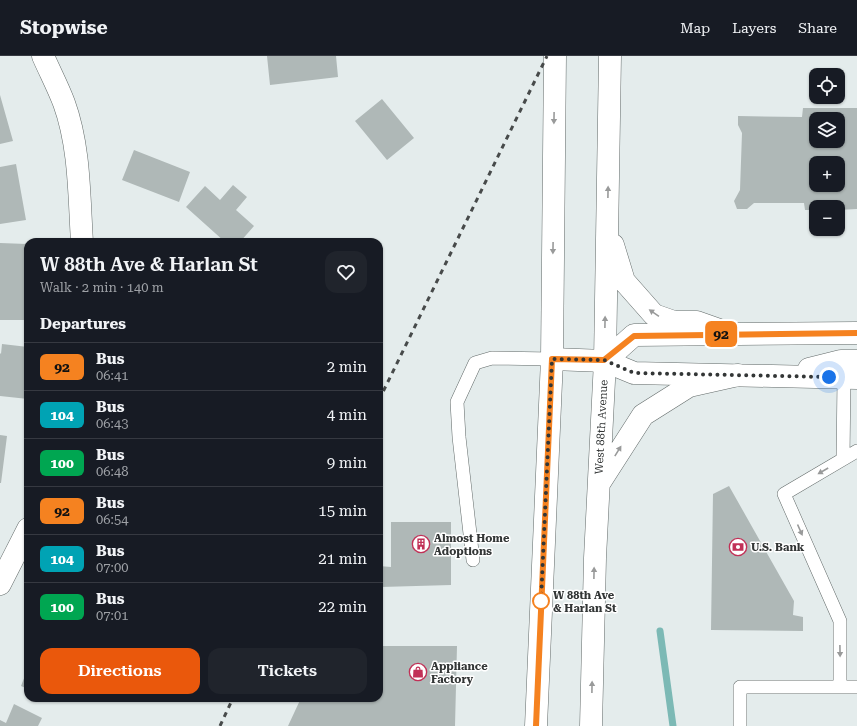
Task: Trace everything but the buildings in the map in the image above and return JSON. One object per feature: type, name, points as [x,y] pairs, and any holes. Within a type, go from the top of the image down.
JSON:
[{"type":"main road","points":[[43,56],[64,104],[74,141],[79,181],[82,238]]},
{"type":"main road","points":[[536,726],[552,359],[555,56]]},
{"type":"main road","name":"West 88th Avenue","points":[[591,726],[598,485],[604,360],[610,56]]},
{"type":"main road","points":[[607,226],[624,281],[654,315],[674,322],[697,322],[731,334]]},
{"type":"main road","points":[[604,360],[634,336],[857,333]]},
{"type":"main road","points":[[552,359],[604,360],[634,373],[783,376],[853,372]]},
{"type":"main road","points":[[598,485],[631,431],[643,415],[689,386],[738,375]]},
{"type":"main road","points":[[0,584],[24,537]]},
{"type":"lane","points":[[474,560],[459,437],[457,402],[475,363],[492,358],[552,359]]},
{"type":"lane","points":[[843,459],[853,372]]},
{"type":"lane","points":[[840,687],[840,621],[784,494],[857,451]]},
{"type":"lane","points":[[740,726],[740,687],[857,687]]},
{"type":"waterway","points":[[660,631],[673,726]]},
{"type":"railway","points":[[383,392],[547,56]]},
{"type":"railway","points":[[220,726],[231,702]]},
{"type":"bus line","name":"92","points":[[536,726],[552,359],[604,360],[634,336],[857,333]]},
{"type":"place","name":"Almost Home Adoptions","points":[[421,544]]},
{"type":"place","name":"U.S. Bank","points":[[738,547]]},
{"type":"place","name":"W 88th Ave & Harlan St","points":[[541,601]]},
{"type":"place","name":"Appliance Factory","points":[[418,672]]},
{"type":"route","points":[[541,601],[552,359],[604,360],[634,373],[829,377]]}]
